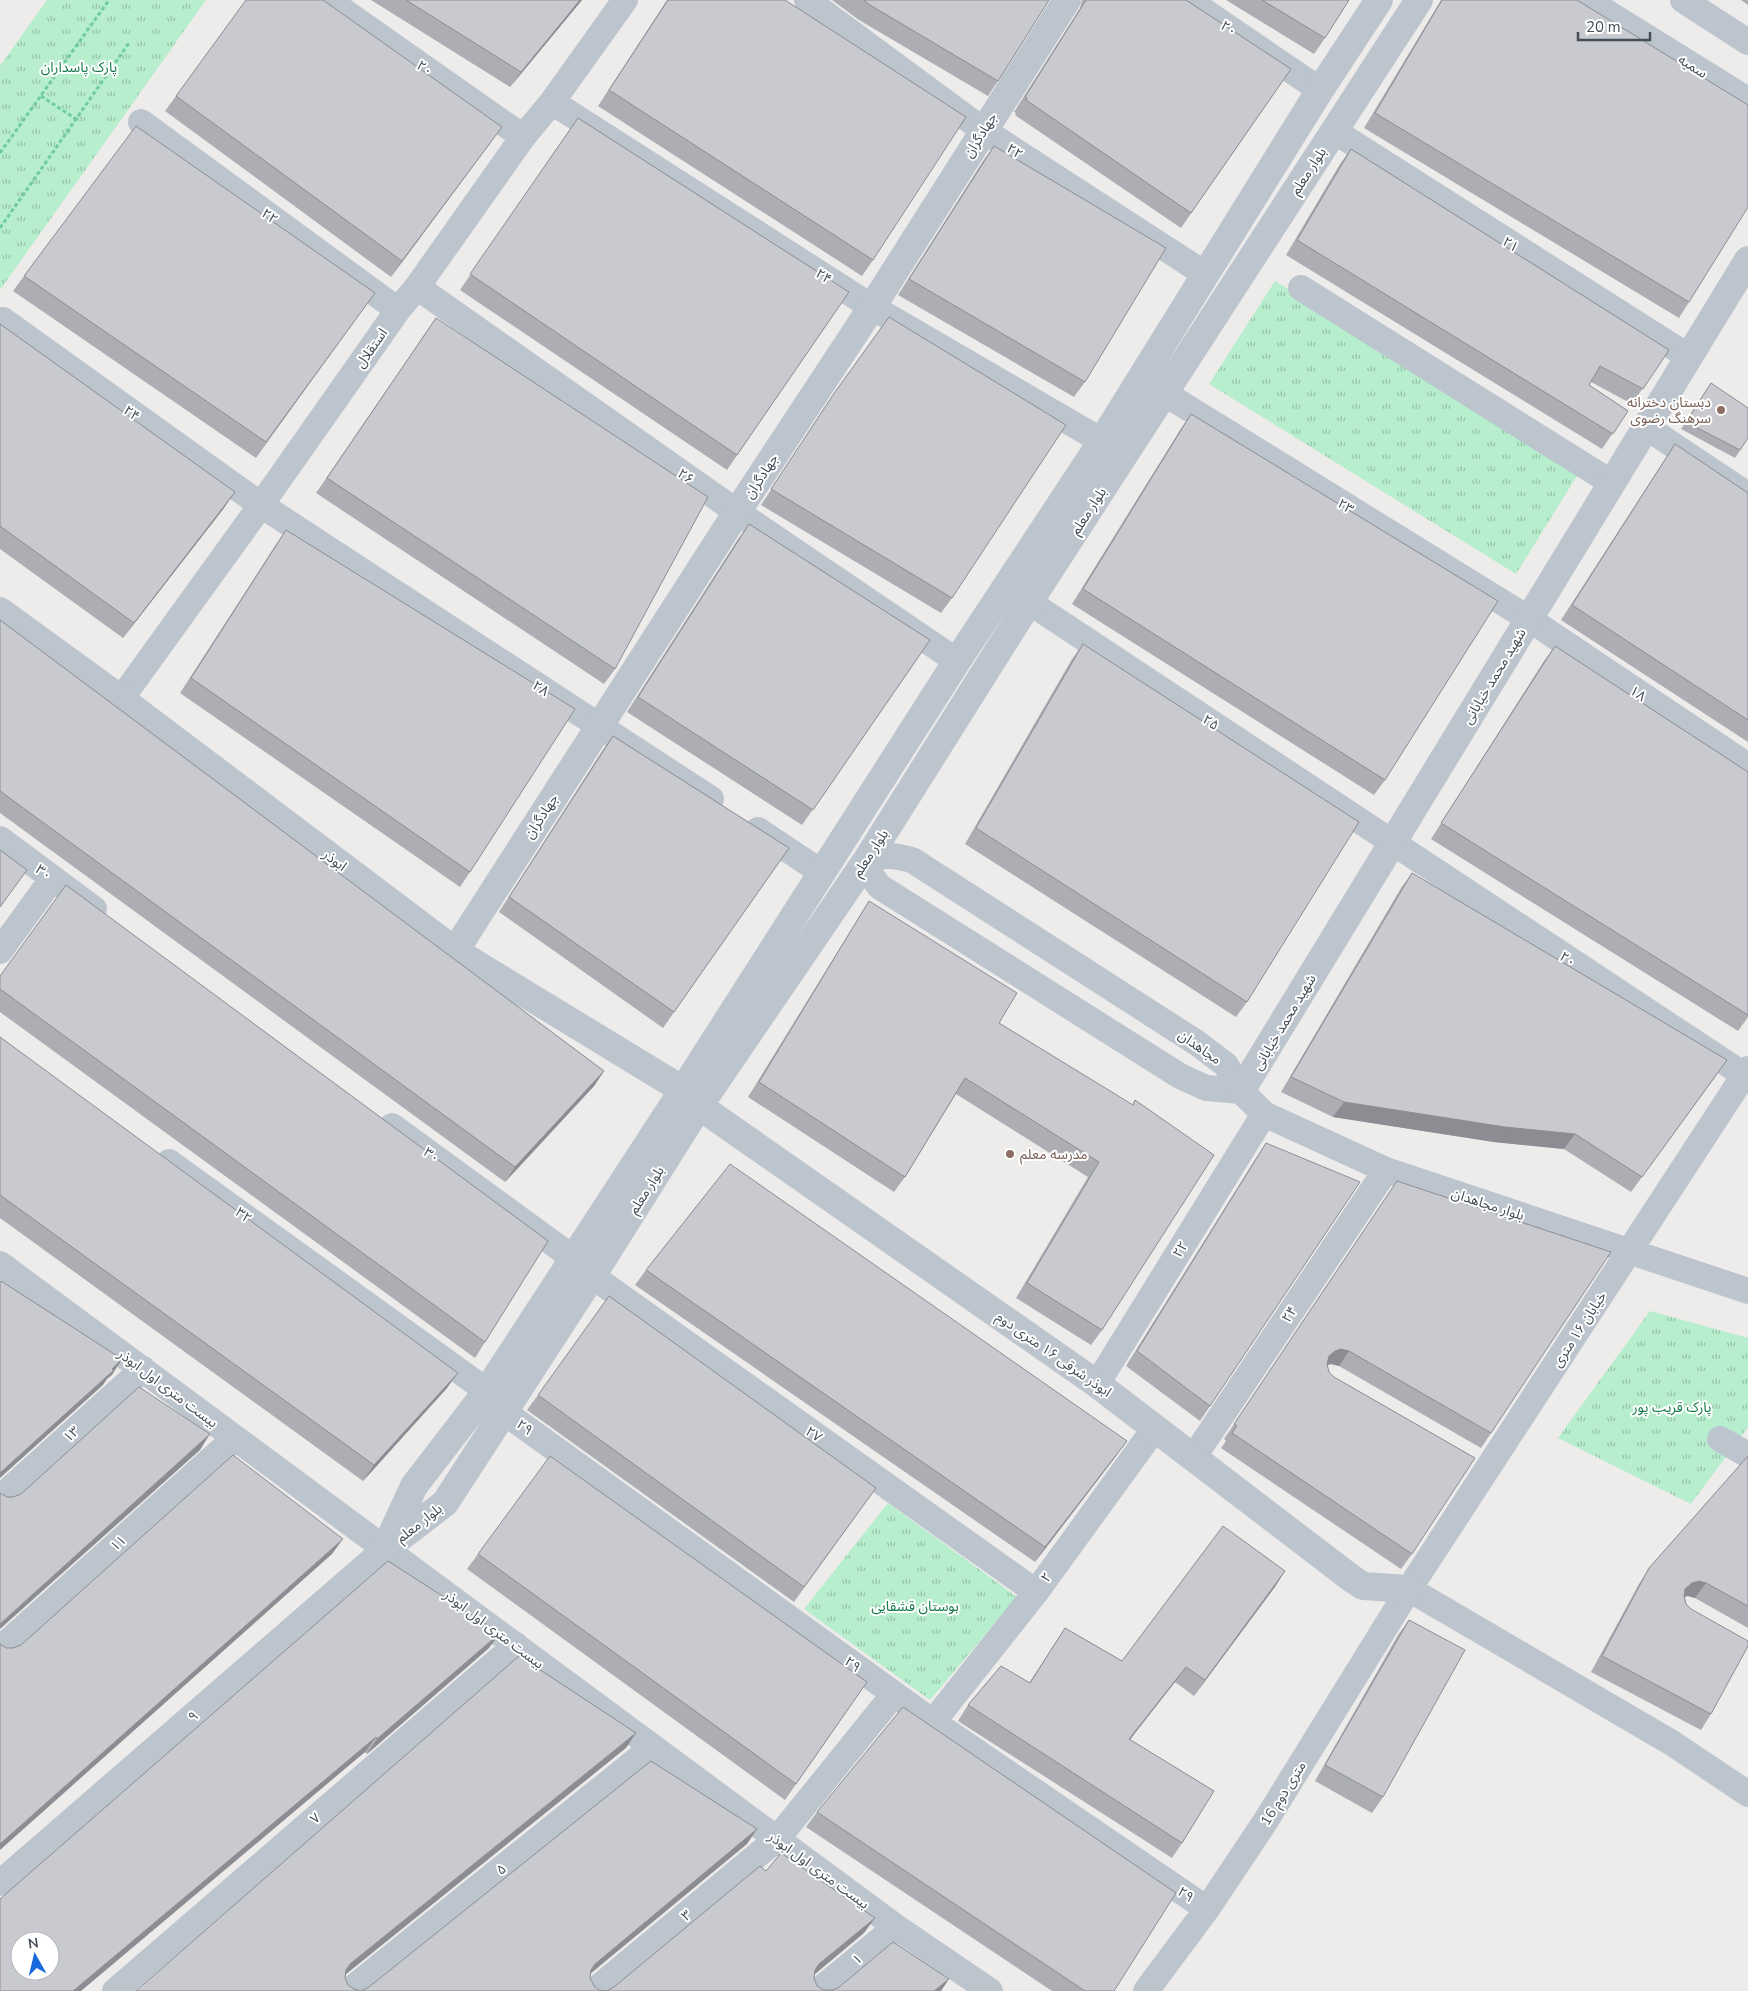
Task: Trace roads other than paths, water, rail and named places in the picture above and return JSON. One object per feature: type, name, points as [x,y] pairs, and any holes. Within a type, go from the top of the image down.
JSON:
[{"type":"street","name":"۲۰","points":[[328,0],[523,137]]},
{"type":"street","name":"استقلال","points":[[121,698],[523,137],[552,102],[626,0]]},
{"type":"street","name":"۲۲","points":[[807,0],[983,130],[1205,274]]},
{"type":"street","name":"جهادگران","points":[[455,951],[737,512],[872,307],[1067,0]]},
{"type":"street","name":"۲۰","points":[[1188,0],[1320,90]]},
{"type":"street","name":"بلوار معلم","points":[[385,1549],[445,1504],[504,1412],[583,1267],[691,1098],[821,872],[1102,441],[1320,90],[1380,0]]},
{"type":"street","name":"بلوار معلم","points":[[691,1098],[866,861],[1029,602],[1419,0]]},
{"type":"street","name":"سمیه","points":[[1587,0],[1748,100]]},
{"type":"street","points":[[1683,0],[1748,42]]},
{"type":"street","name":"۲۴","points":[[552,102],[872,307],[1102,441]]},
{"type":"street","name":"۲۲","points":[[142,122],[398,310]]},
{"type":"street","name":"۲۱","points":[[1334,131],[1689,357]]},
{"type":"street","name":"شهید محمد خیابانی","points":[[1241,1091],[1748,260]]},
{"type":"street","name":"۲۶","points":[[417,287],[737,512],[957,661]]},
{"type":"street","points":[[1301,288],[1612,483]]},
{"type":"street","name":"۲۴","points":[[3,320],[261,505]]},
{"type":"street","points":[[1165,337],[1193,349]]},
{"type":"street","name":"۲۳","points":[[1164,393],[1529,619]]},
{"type":"street","points":[[1646,427],[1748,495]]},
{"type":"street","name":"۲۸","points":[[261,505],[821,872]]},
{"type":"street","name":"۲۵","points":[[1029,602],[1393,842]]},
{"type":"street","name":"ابوذر","points":[[0,611],[121,698],[455,951],[691,1098]]},
{"type":"street","name":"۱۸","points":[[1529,619],[1748,766]]},
{"type":"street","name":"۳۰","points":[[0,839],[116,925]]},
{"type":"street","name":"۲۰","points":[[1393,842],[1746,1072]]},
{"type":"street","points":[[840,843],[866,861],[869,873],[880,887],[1180,1076],[1206,1088],[1241,1091]]},
{"type":"street","name":"مجاهدان","points":[[866,861],[882,855],[893,855],[912,860],[1196,1043],[1226,1065],[1241,1091]]},
{"type":"street","points":[[0,951],[52,879]]},
{"type":"street","name":"خیابان ۱۶ متری","points":[[1409,1588],[1488,1470],[1746,1072]]},
{"type":"street","name":"بلوار مجاهدان","points":[[1241,1091],[1264,1114],[1386,1170],[1629,1250],[1748,1292]]},
{"type":"street","name":"ابوذر شرقی ۱۶ متری دوم","points":[[691,1098],[1097,1384],[1363,1586],[1409,1588]]},
{"type":"street","name":"۳۰","points":[[372,1112],[583,1267]]},
{"type":"street","name":"۲۲","points":[[1097,1384],[1264,1114]]},
{"type":"street","name":"۳۲","points":[[152,1149],[487,1391]]},
{"type":"street","name":"۲۴","points":[[1193,1458],[1386,1170]]},
{"type":"street","name":"بیست متری اول ابوذر","points":[[0,1264],[896,1927],[990,1991]]},
{"type":"street","name":"بلوار معلم","points":[[385,1549],[414,1486],[583,1267]]},
{"type":"street","name":"۲۷","points":[[583,1267],[1036,1592]]},
{"type":"street","name":"۱۳","points":[[0,1498],[143,1370]]},
{"type":"street","name":"۲۹","points":[[504,1412],[933,1722],[1207,1909]]},
{"type":"street","name":"۲","points":[[933,1722],[1036,1592],[1154,1428]]},
{"type":"street","name":"۱۱","points":[[0,1649],[235,1438]]},
{"type":"street","points":[[1720,1439],[1748,1455]]},
{"type":"street","points":[[1463,1455],[1488,1470]]},
{"type":"street","name":"۹","points":[[0,1883],[385,1549]]},
{"type":"street","points":[[1409,1588],[1672,1743],[1748,1794]]},
{"type":"street","name":"16 متری دوم","points":[[1146,1991],[1207,1909],[1265,1822],[1409,1588]]},
{"type":"street","name":"۷","points":[[115,1991],[516,1646]]},
{"type":"street","name":"۳","points":[[594,1991],[777,1839],[894,1694]]},
{"type":"street","name":"۵","points":[[349,1991],[653,1748]]},
{"type":"street","name":"۱","points":[[818,1991],[896,1927]]},
{"type":"place","name":"دبستان دخترانه سرهنگ رضوی","points":[[1721,410]]},
{"type":"place","name":"مدرسه معلم","points":[[1010,1154]]},
{"type":"park label","name":"پارک پاسداران","points":[[79,67]]},
{"type":"park label","name":"پارک قریب پور","points":[[1672,1407]]},
{"type":"park label","name":"بوستان قشقایی","points":[[915,1606]]}]
